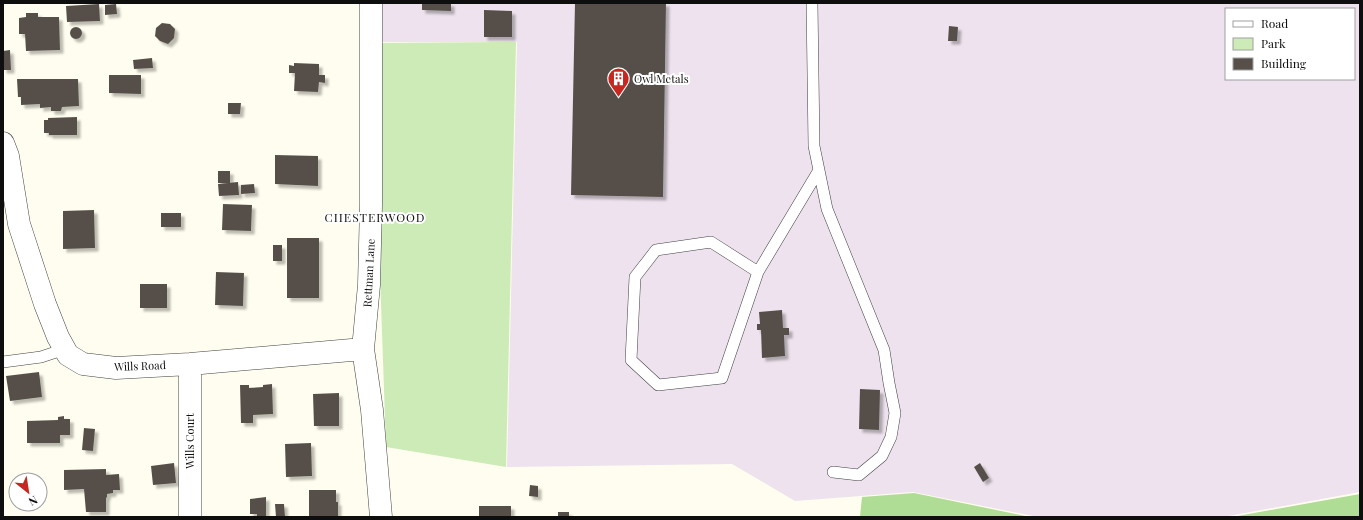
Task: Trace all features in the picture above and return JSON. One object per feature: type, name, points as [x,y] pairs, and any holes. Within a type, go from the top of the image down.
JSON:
[{"type":"street","name":"Rettman Lane","points":[[371,3],[371,212],[369,285],[363,349],[372,410],[381,517]]},
{"type":"street","name":"Wills Road","points":[[3,144],[8,156],[19,224],[44,304],[58,337],[68,355],[83,364],[116,368],[190,364],[363,349]]},
{"type":"street","name":"Wills Court","points":[[190,364],[190,517]]},
{"type":"lane","points":[[812,3],[814,146],[827,209],[884,350],[888,382],[895,413],[891,437],[882,456],[859,475],[832,472]]},
{"type":"lane","points":[[758,272],[711,242],[656,250],[635,277],[631,360],[658,385],[722,378],[758,272],[819,170]]},
{"type":"lane","points":[[3,362],[41,357],[65,349]]},
{"type":"shaded area","points":[[372,3],[1360,3],[1360,492],[1223,517],[1038,517],[913,492],[795,501],[732,464],[507,467],[517,42],[371,42]]},
{"type":"green space","points":[[516,42],[506,467],[386,447],[372,43]]},
{"type":"green space","points":[[914,493],[1030,517],[860,517],[862,497]]},
{"type":"green space","points":[[1360,494],[1360,517],[1232,517]]},
{"type":"building","points":[[422,3],[451,3],[451,11],[422,10]]},
{"type":"building","name":"Owl Metals","points":[[575,3],[666,3],[663,197],[571,195]]},
{"type":"building","points":[[99,4],[100,21],[67,22],[66,6]]},
{"type":"building","points":[[116,4],[117,14],[105,15],[105,5]]},
{"type":"building","points":[[484,10],[512,11],[512,37],[484,37]]},
{"type":"building","points":[[26,13],[38,13],[38,17],[59,17],[60,50],[26,51],[25,34],[19,34],[19,18],[26,17]]},
{"type":"building","points":[[162,23],[170,24],[175,29],[174,38],[168,44],[160,41],[155,36],[156,28]]},
{"type":"building","points":[[949,26],[958,27],[957,41],[948,41]]},
{"type":"building","points":[[78,27],[81,28],[81,38],[74,39],[71,38],[70,31],[71,28]]},
{"type":"building","points":[[10,50],[11,70],[3,70],[3,51]]},
{"type":"building","points":[[152,58],[153,68],[134,69],[133,60]]},
{"type":"building","points":[[294,63],[319,64],[319,75],[325,75],[325,83],[319,82],[318,92],[294,91],[295,73],[289,73],[289,65],[294,66]]},
{"type":"building","points":[[109,75],[141,75],[141,94],[109,93]]},
{"type":"building","points":[[17,79],[78,79],[79,106],[62,107],[61,111],[51,111],[51,107],[40,108],[40,104],[21,105],[21,97],[18,97]]},
{"type":"building","points":[[228,103],[241,103],[240,114],[228,114]]},
{"type":"building","points":[[77,117],[77,135],[49,135],[49,133],[44,133],[44,120],[48,120],[48,118]]},
{"type":"building","points":[[275,155],[318,156],[318,186],[275,184]]},
{"type":"building","points":[[218,171],[230,171],[230,183],[218,183]]},
{"type":"building","points":[[238,182],[239,195],[219,196],[218,184]]},
{"type":"building","points":[[254,184],[255,193],[241,194],[241,185]]},
{"type":"building","points":[[223,204],[252,205],[251,231],[222,230]]},
{"type":"building","points":[[94,210],[95,248],[63,249],[63,211]]},
{"type":"building","points":[[161,213],[181,213],[181,227],[161,227]]},
{"type":"building","points":[[287,238],[319,238],[319,298],[287,298]]},
{"type":"building","points":[[273,245],[282,245],[282,261],[273,261]]},
{"type":"building","points":[[216,272],[244,273],[243,306],[215,305]]},
{"type":"building","points":[[140,284],[167,284],[167,308],[140,308]]},
{"type":"building","points":[[782,310],[783,328],[789,328],[789,335],[784,335],[785,356],[762,358],[761,330],[757,330],[757,324],[760,324],[759,312]]},
{"type":"building","points":[[39,372],[42,397],[10,401],[6,376]]},
{"type":"building","points":[[272,384],[273,414],[253,415],[253,423],[241,423],[240,385],[249,385],[249,388],[263,387],[263,385]]},
{"type":"building","points":[[860,389],[880,390],[879,430],[859,429]]},
{"type":"building","points":[[339,393],[339,426],[314,426],[313,394]]},
{"type":"building","points":[[64,416],[64,419],[70,419],[70,435],[60,435],[60,443],[27,443],[27,421],[58,420],[58,417]]},
{"type":"building","points":[[84,428],[95,429],[93,451],[82,450]]},
{"type":"building","points":[[311,443],[312,476],[286,477],[285,444]]},
{"type":"building","points":[[174,463],[176,483],[153,485],[151,466]]},
{"type":"building","points":[[980,463],[989,478],[983,482],[974,467]]},
{"type":"building","points":[[106,469],[106,475],[119,474],[120,490],[113,490],[113,493],[107,494],[106,512],[86,512],[84,489],[64,490],[64,470]]},
{"type":"building","points":[[530,485],[538,486],[538,497],[529,496]]},
{"type":"building","points":[[309,490],[336,490],[338,516],[309,517]]},
{"type":"building","points":[[266,497],[266,516],[250,514],[250,499]]},
{"type":"building","points":[[275,504],[284,504],[285,517],[276,517]]},
{"type":"building","points":[[479,506],[511,506],[511,517],[479,517]]},
{"type":"building","points":[[558,512],[569,512],[569,517],[558,517]]},
{"type":"place","name":"Owl Metals","points":[[619,98]]},
{"type":"district","name":"CHESTERWOOD","points":[[375,218]]}]
